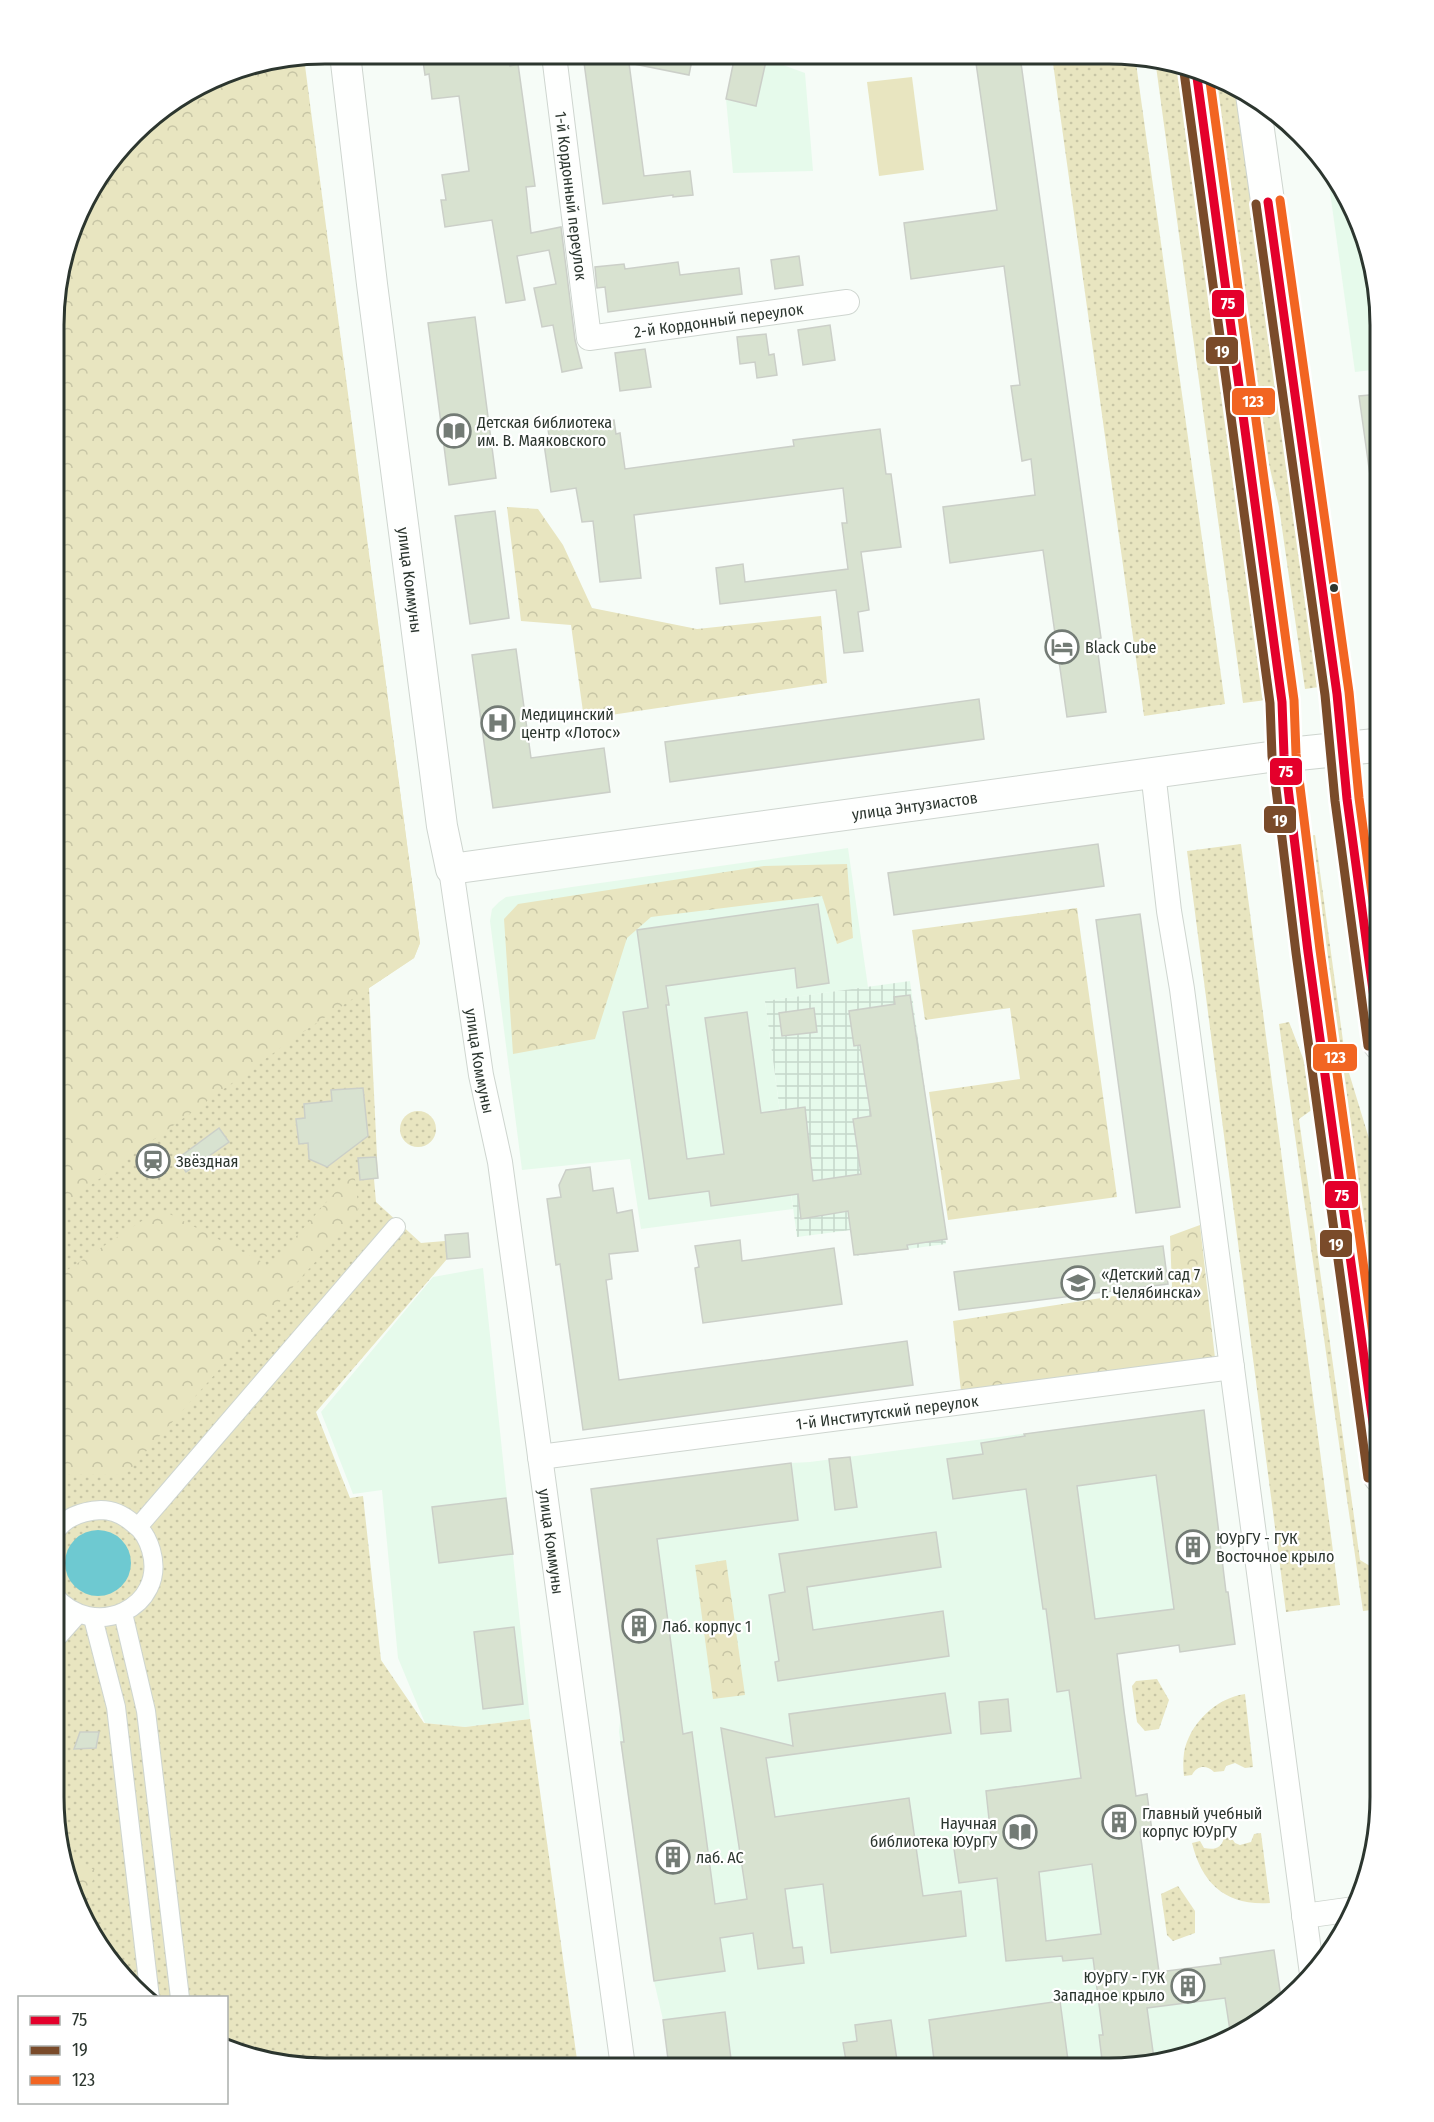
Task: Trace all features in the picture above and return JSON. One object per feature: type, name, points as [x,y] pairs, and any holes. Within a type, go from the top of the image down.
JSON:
[{"type":"main road","points":[[1197,80],[1282,702],[1284,755],[1308,952],[1370,1403]]},
{"type":"main road","points":[[1254,108],[1337,694],[1370,966]]},
{"type":"main road","name":"улица Энтузиастов","points":[[1284,755],[1370,746]]},
{"type":"street","name":"улица Коммуны","points":[[346,64],[372,284],[442,826],[451,869],[481,1075],[500,1161],[622,2058]]},
{"type":"street","name":"1-й Кордонный переулок","points":[[555,64],[589,338]]},
{"type":"street","name":"2-й Кордонный переулок","points":[[589,338],[847,302]]},
{"type":"street","name":"улица Энтузиастов","points":[[451,869],[1284,755]]},
{"type":"street","points":[[1153,772],[1169,911],[1182,989],[1310,1962]]},
{"type":"street","points":[[138,1527],[396,1227]]},
{"type":"street","name":"1-й Институтский переулок","points":[[540,1457],[1232,1367]]},
{"type":"street","points":[[64,1523],[89,1510],[107,1510],[124,1516],[138,1527],[148,1541],[153,1557],[152,1574],[147,1590],[137,1603],[123,1613],[108,1618],[86,1616],[64,1606]]},
{"type":"street","points":[[123,1613],[146,1711],[180,1996]]},
{"type":"street","points":[[64,1633],[86,1616]]},
{"type":"street","points":[[86,1616],[116,1707],[149,1989]]},
{"type":"street","points":[[1304,1916],[1344,1910]]},
{"type":"shaded area","points":[[733,64],[778,64],[805,73],[813,171],[733,173],[726,99]]},
{"type":"shaded area","points":[[1329,185],[1343,210],[1356,242],[1367,291],[1370,370],[1355,372]]},
{"type":"shaded area","points":[[848,848],[868,987],[765,1001],[793,1209],[641,1229],[630,1159],[522,1170],[490,921],[492,909],[499,902],[506,897]]},
{"type":"shaded area","points":[[910,981],[946,1244],[855,1256],[851,1230],[797,1237],[765,1001]]},
{"type":"shaded area","points":[[483,1268],[530,1719],[465,1727],[425,1723],[398,1658],[382,1490],[353,1494],[321,1412],[433,1277]]},
{"type":"shaded area","points":[[1204,1410],[1226,1591],[1228,1592],[1235,1644],[1180,1652],[1179,1645],[1095,1657],[1099,1686],[1121,1683],[1136,1795],[1147,1794],[1152,1831],[1141,1833],[1155,1943],[1133,1946],[1137,1975],[1220,1964],[1220,1958],[1274,1950],[1280,1994],[1254,2014],[1208,2038],[1176,2049],[1126,2057],[668,2058],[663,2020],[654,1981],[619,1732],[621,1712],[591,1489]]},
{"type":"green space","points":[[1053,64],[1136,66],[1225,704],[1144,716]]},
{"type":"green space","points":[[304,65],[420,943],[414,958],[297,1036],[64,1204],[64,326],[73,258],[91,210],[108,180],[129,153],[153,129],[180,108],[226,84],[258,73]]},
{"type":"green space","points":[[305,65],[420,943],[414,958],[369,988],[378,1178],[374,1179],[376,1202],[421,1243],[445,1241],[445,1235],[468,1233],[470,1257],[447,1259],[316,1412],[350,1498],[363,1496],[381,1660],[424,1723],[465,1727],[530,1719],[577,2058],[326,2058],[291,2055],[242,2044],[228,2039],[228,1996],[157,1996],[129,1969],[108,1942],[84,1896],[73,1864],[64,1796],[65,308],[73,258],[84,226],[108,180],[129,153],[153,129],[180,108],[210,91],[258,73],[291,67]]},
{"type":"green space","points":[[1156,70],[1179,74],[1266,700],[1243,703]]},
{"type":"green space","points":[[912,77],[924,170],[879,176],[867,82]]},
{"type":"green space","points":[[1213,86],[1237,98],[1319,687],[1305,689],[1279,507],[1261,430]]},
{"type":"green space","points":[[507,507],[538,509],[563,545],[592,608],[697,629],[821,616],[827,683],[584,719],[571,625],[521,621]]},
{"type":"green space","points":[[1315,835],[1346,1063],[1370,1142],[1370,1290],[1308,836]]},
{"type":"green space","points":[[1241,844],[1340,1605],[1286,1612],[1187,851]]},
{"type":"green space","points":[[847,864],[853,938],[837,944],[822,896],[651,917],[627,938],[595,1039],[513,1054],[504,919],[518,904],[764,866]]},
{"type":"green space","points":[[1077,908],[1117,1197],[948,1220],[929,1092],[1020,1079],[1010,1008],[925,1020],[912,930]]},
{"type":"green space","points":[[1289,1022],[1306,1066],[1313,1109],[1299,1119],[1360,1560],[1370,1566],[1370,1610],[1363,1611],[1279,1024]]},
{"type":"green space","points":[[64,1089],[88,1113],[64,1136]]},
{"type":"green space","points":[[418,1111],[430,1117],[436,1129],[430,1141],[418,1147],[406,1141],[400,1129],[406,1117]]},
{"type":"green space","points":[[354,1171],[359,1213],[125,1475],[64,1474],[64,1272],[160,1209],[270,1266]]},
{"type":"green space","points":[[1200,1225],[1215,1358],[961,1391],[953,1321],[1172,1287],[1170,1236]]},
{"type":"green space","points":[[726,1560],[745,1695],[713,1699],[695,1565]]},
{"type":"green space","points":[[1157,1679],[1169,1700],[1159,1729],[1145,1731],[1137,1722],[1132,1686],[1136,1681]]},
{"type":"green space","points":[[1245,1694],[1253,1767],[1245,1768],[1235,1763],[1226,1766],[1224,1771],[1214,1772],[1202,1767],[1192,1775],[1184,1776],[1184,1753],[1187,1742],[1198,1723],[1214,1707],[1234,1696]]},
{"type":"green space","points":[[1261,1833],[1270,1903],[1241,1901],[1218,1890],[1202,1870],[1192,1843],[1200,1841],[1204,1848],[1214,1849],[1219,1847],[1224,1838],[1231,1837],[1235,1843],[1240,1845],[1251,1842],[1254,1834]]},
{"type":"green space","points":[[72,1860],[97,1871],[85,1898]]},
{"type":"green space","points":[[1178,1886],[1195,1911],[1195,1933],[1173,1941],[1167,1935],[1161,1894]]},
{"type":"water","points":[[92,1530],[104,1530],[116,1535],[126,1545],[131,1563],[129,1576],[116,1591],[104,1596],[92,1596],[80,1591],[70,1581],[65,1569],[65,1557],[70,1545],[80,1535]]},
{"type":"building","points":[[423,64],[510,64],[510,66],[518,64],[535,186],[526,187],[531,233],[561,227],[575,340],[582,368],[562,372],[553,325],[542,327],[534,288],[556,284],[549,250],[517,256],[525,300],[506,303],[492,220],[445,227],[441,200],[446,200],[442,175],[469,171],[459,96],[432,99],[429,74],[425,75]]},
{"type":"building","points":[[584,64],[629,64],[644,176],[690,171],[693,195],[673,197],[673,195],[603,204]]},
{"type":"building","points":[[634,64],[691,64],[689,75]]},
{"type":"building","points":[[733,64],[765,64],[756,106],[726,99]]},
{"type":"building","points":[[976,64],[1021,64],[1101,638],[1096,639],[1106,712],[1067,717],[1043,550],[950,563],[943,507],[1035,495],[1031,459],[1022,461],[1011,386],[1020,385],[1004,266],[911,279],[904,223],[997,210]]},
{"type":"building","points":[[799,256],[803,285],[775,289],[771,260]]},
{"type":"building","points":[[678,262],[680,275],[739,268],[742,294],[608,312],[605,287],[597,288],[595,267],[624,264],[625,269]]},
{"type":"building","points":[[475,317],[496,478],[449,485],[428,323]]},
{"type":"building","points":[[830,325],[835,360],[803,365],[798,330]]},
{"type":"building","points":[[766,334],[769,355],[774,354],[777,375],[757,378],[755,362],[740,364],[737,337]]},
{"type":"building","points":[[645,349],[651,387],[620,391],[615,353]]},
{"type":"building","points":[[1370,395],[1370,475],[1359,396]]},
{"type":"building","points":[[614,420],[616,434],[620,433],[625,469],[794,446],[793,440],[880,429],[886,474],[891,474],[901,547],[861,552],[869,610],[858,612],[863,651],[844,653],[836,590],[720,604],[716,568],[743,564],[745,582],[848,569],[842,523],[847,523],[843,488],[634,515],[641,578],[600,582],[593,521],[582,522],[576,488],[551,492],[544,444],[550,443],[548,429]]},
{"type":"building","points":[[495,511],[509,618],[470,624],[455,516]]},
{"type":"building","points":[[516,649],[531,758],[604,748],[610,792],[493,808],[472,655]]},
{"type":"building","points":[[979,699],[984,739],[670,782],[665,742]]},
{"type":"building","points":[[1098,844],[1104,886],[894,915],[888,873]]},
{"type":"building","points":[[818,904],[829,983],[797,988],[795,968],[666,986],[669,1005],[666,1005],[687,1159],[724,1154],[705,1018],[747,1012],[761,1113],[805,1107],[813,1181],[861,1174],[853,1119],[871,1116],[860,1045],[854,1046],[849,1011],[895,1004],[894,997],[910,995],[947,1239],[907,1245],[908,1249],[854,1255],[848,1211],[801,1219],[798,1194],[711,1206],[709,1191],[649,1199],[623,1012],[648,1008],[637,930]]},
{"type":"building","points":[[1140,914],[1180,1207],[1136,1213],[1096,920]]},
{"type":"building","points":[[814,1008],[817,1032],[782,1036],[779,1013]]},
{"type":"building","points":[[363,1088],[368,1136],[327,1167],[309,1159],[308,1143],[299,1144],[296,1119],[305,1118],[304,1104],[332,1101],[331,1090]]},
{"type":"building","name":"Звёздная","points":[[219,1128],[229,1142],[186,1172],[177,1159]]},
{"type":"building","points":[[376,1157],[378,1178],[360,1180],[358,1158]]},
{"type":"building","points":[[590,1167],[593,1191],[613,1188],[617,1213],[632,1210],[638,1251],[609,1254],[612,1279],[606,1280],[619,1380],[907,1341],[913,1385],[583,1430],[560,1264],[556,1265],[547,1199],[561,1197],[559,1185],[566,1170]]},
{"type":"building","points":[[468,1233],[470,1257],[447,1259],[445,1235]]},
{"type":"building","points":[[740,1240],[742,1261],[834,1248],[842,1304],[703,1323],[695,1268],[699,1267],[695,1246]]},
{"type":"building","points":[[1163,1246],[1168,1284],[959,1310],[954,1272]]},
{"type":"building","points":[[1204,1410],[1226,1592],[1228,1592],[1235,1644],[1180,1652],[1179,1645],[1117,1654],[1124,1711],[1136,1796],[1147,1794],[1152,1831],[1140,1832],[1159,1972],[1221,1964],[1220,1958],[1274,1950],[1280,1993],[1254,2014],[1230,2028],[1225,1998],[1147,2008],[1153,2053],[1102,2058],[1099,2035],[1103,2035],[1093,1958],[1063,1961],[1062,1956],[1006,1961],[997,1878],[959,1883],[953,1842],[991,1838],[986,1791],[1081,1778],[1069,1690],[1057,1692],[1026,1489],[953,1499],[947,1459],[983,1454],[981,1443],[1025,1436],[1024,1434]],"holes":[[[1156,1475],[1174,1609],[1095,1619],[1077,1486]],[[1092,1864],[1101,1934],[1046,1941],[1039,1872]]]},
{"type":"building","points":[[850,1457],[857,1507],[835,1510],[829,1459]]},
{"type":"building","points":[[791,1463],[798,1520],[657,1539],[683,1734],[692,1732],[715,1904],[747,1899],[721,1728],[793,1746],[789,1714],[945,1693],[951,1733],[766,1758],[775,1817],[909,1798],[923,1896],[961,1891],[966,1936],[831,1953],[823,1884],[785,1889],[793,1948],[802,1947],[804,1963],[758,1969],[753,1933],[720,1938],[725,1971],[654,1981],[621,1742],[624,1742],[591,1489]]},
{"type":"building","points":[[506,1498],[513,1554],[439,1563],[432,1507]]},
{"type":"building","points":[[936,1532],[941,1567],[807,1587],[813,1630],[943,1611],[949,1656],[778,1681],[775,1662],[779,1661],[769,1595],[785,1592],[779,1554]]},
{"type":"building","points":[[514,1627],[523,1704],[483,1709],[474,1632]]},
{"type":"building","points":[[1008,1699],[1011,1731],[981,1734],[979,1702]]},
{"type":"building","points":[[80,1732],[99,1732],[96,1748],[74,1749]]},
{"type":"building","points":[[1060,2001],[1068,2058],[934,2058],[929,2020]]},
{"type":"building","points":[[725,2012],[731,2058],[668,2058],[663,2020]]},
{"type":"building","points":[[891,2020],[897,2058],[846,2058],[843,2043],[857,2041],[855,2025]]},
{"type":"transit line","name":"19","points":[[1184,76],[1270,703],[1272,756],[1296,953],[1368,1478]]},
{"type":"transit line","name":"75","points":[[1197,80],[1282,702],[1284,755],[1308,952],[1370,1401]]},
{"type":"transit line","name":"123","points":[[1211,85],[1294,700],[1296,754],[1320,950],[1370,1312]]},
{"type":"transit line","name":"123","points":[[1280,200],[1349,692],[1359,798],[1370,879]]},
{"type":"transit line","name":"75","points":[[1268,202],[1337,694],[1347,799],[1370,968]]},
{"type":"transit line","name":"19","points":[[1256,204],[1325,695],[1335,801],[1368,1046]]},
{"type":"place","name":"Детская библиотека им. В. Маяковского","points":[[454,431]]},
{"type":"place","name":"Black Cube","points":[[1062,647]]},
{"type":"place","name":"Медицинский центр «Лотос»","points":[[498,723]]},
{"type":"place","name":"Звёздная","points":[[153,1161]]},
{"type":"place","name":"«Детский сад 7 г. Челябинска»","points":[[1078,1283]]},
{"type":"place","name":"ЮУрГУ - ГУК Восточное крыло","points":[[1193,1547]]},
{"type":"place","name":"Лаб. корпус 1","points":[[639,1626]]},
{"type":"place","name":"Главный учебный корпус ЮУрГУ","points":[[1119,1822]]},
{"type":"place","name":"Научная библиотека ЮУрГУ","points":[[1020,1832]]},
{"type":"place","name":"лаб. АС","points":[[673,1857]]},
{"type":"place","name":"ЮУрГУ - ГУК Западное крыло","points":[[1188,1986]]}]
